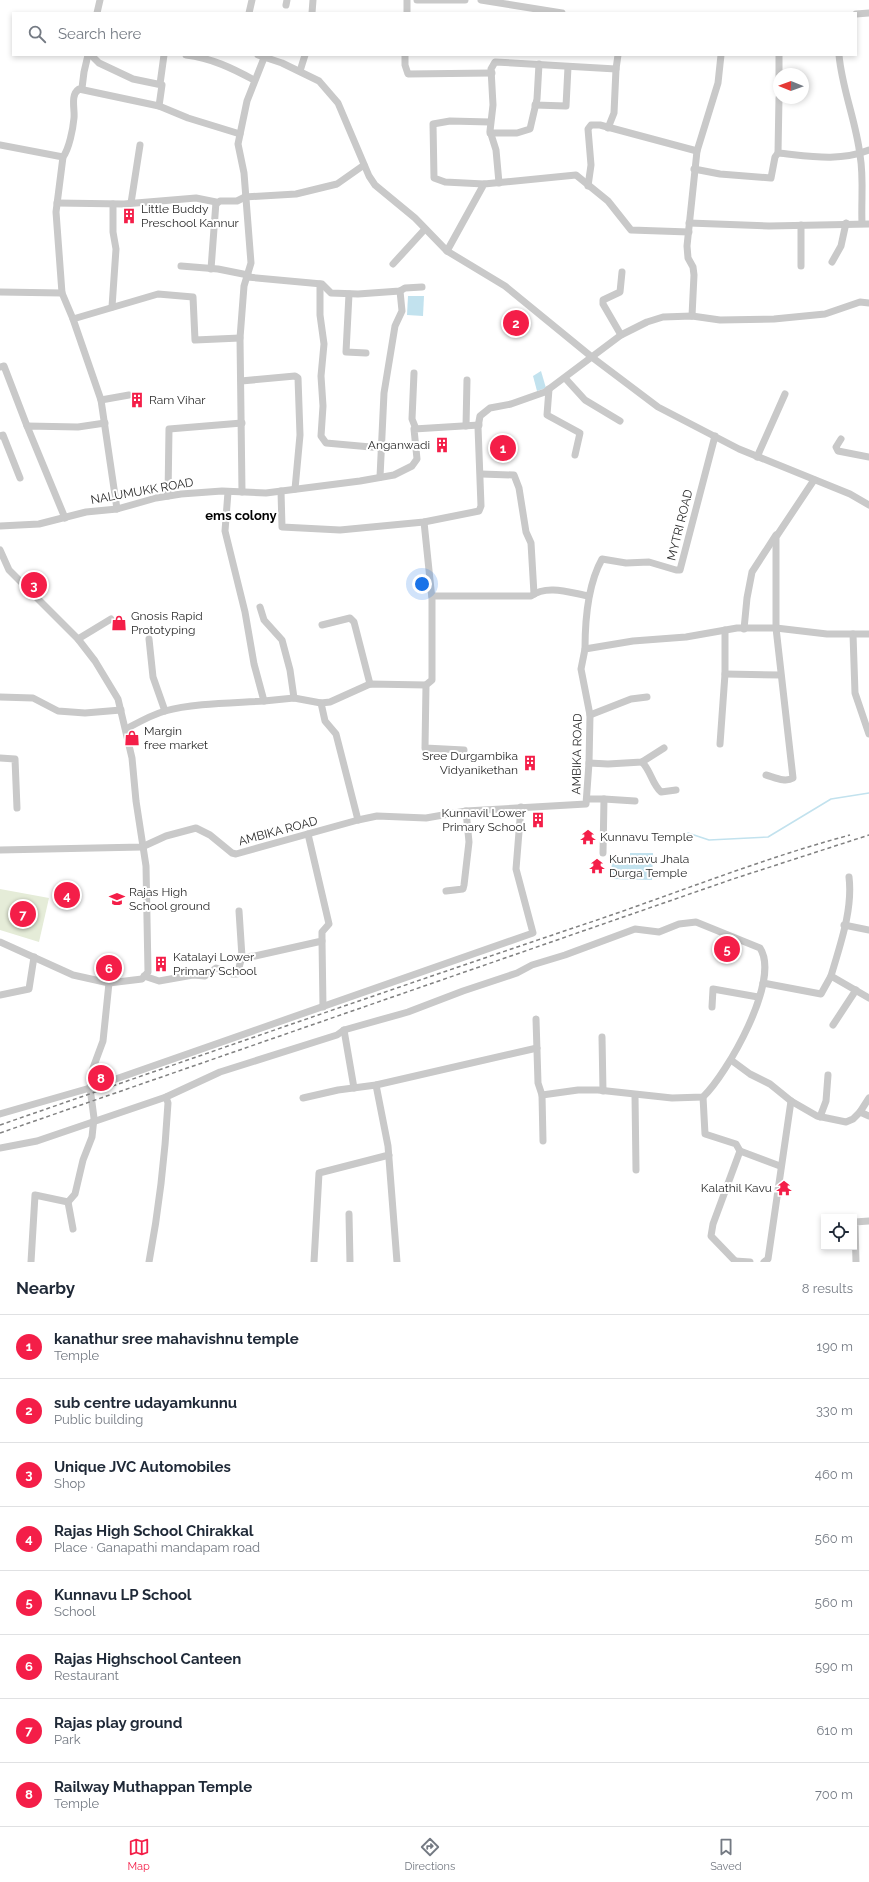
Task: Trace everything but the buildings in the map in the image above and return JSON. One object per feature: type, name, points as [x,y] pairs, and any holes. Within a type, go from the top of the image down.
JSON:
[{"type":"street","points":[[97,12],[100,0]]},
{"type":"street","points":[[249,12],[252,0]]},
{"type":"street","points":[[312,12],[313,0]]},
{"type":"street","points":[[407,0],[407,12]]},
{"type":"street","points":[[417,0],[465,0]]},
{"type":"street","points":[[481,0],[556,12]]},
{"type":"street","points":[[857,14],[869,13]]},
{"type":"street","points":[[82,88],[84,72],[90,56]]},
{"type":"street","points":[[91,56],[99,63],[132,79],[160,84]]},
{"type":"street","points":[[159,106],[164,56]]},
{"type":"street","points":[[193,56],[227,65],[254,80]]},
{"type":"street","points":[[242,492],[240,338],[244,286],[251,264],[244,173],[238,144],[247,101],[261,56],[300,71],[319,81],[338,103],[364,165],[375,185],[425,229],[447,251],[505,286],[593,358],[658,407],[757,457],[850,494],[869,505]]},
{"type":"street","points":[[300,71],[305,56]]},
{"type":"street","points":[[405,56],[405,65],[408,74],[492,73]]},
{"type":"street","points":[[608,128],[614,113],[618,56]]},
{"type":"street","points":[[692,316],[694,275],[693,267],[688,258],[688,232],[694,169],[697,151],[718,83],[721,56]]},
{"type":"street","points":[[778,56],[778,68]]},
{"type":"street","points":[[689,223],[769,226],[846,223],[865,224],[860,154],[839,56]]},
{"type":"street","points":[[499,183],[496,150],[490,133],[490,122],[493,110],[492,73],[495,62],[616,69]]},
{"type":"street","points":[[490,133],[517,133],[530,129],[535,105],[540,64]]},
{"type":"street","points":[[535,105],[566,106],[568,67]]},
{"type":"street","points":[[117,509],[111,478],[105,423],[100,400],[73,319],[62,293],[56,212],[63,157],[66,151],[74,119],[75,92],[82,88],[159,106],[188,118],[240,134]]},
{"type":"street","points":[[694,169],[720,174],[771,178],[775,157],[778,153],[780,104]]},
{"type":"street","points":[[490,122],[450,121],[433,124],[434,178],[445,182],[484,184],[576,175],[608,201],[631,230],[688,232]]},
{"type":"street","points":[[588,186],[591,166],[588,129],[591,125],[600,125],[697,151]]},
{"type":"street","points":[[0,145],[63,157]]},
{"type":"street","points":[[132,203],[140,145]]},
{"type":"street","points":[[778,153],[801,157],[840,158],[860,154],[869,150]]},
{"type":"street","points":[[216,204],[220,201],[237,201],[245,197],[296,194],[337,184],[364,165]]},
{"type":"street","points":[[447,251],[484,184]]},
{"type":"street","points":[[57,203],[113,204],[196,198],[216,202],[216,204]]},
{"type":"street","points":[[112,307],[116,249],[113,232],[113,204]]},
{"type":"street","points":[[211,269],[216,204]]},
{"type":"street","points":[[832,262],[841,246],[846,223]]},
{"type":"street","points":[[801,266],[802,225]]},
{"type":"street","points":[[393,264],[425,229]]},
{"type":"street","points":[[181,266],[211,269],[247,276],[320,284],[331,293],[349,294],[400,291],[405,288],[422,287]]},
{"type":"street","points":[[621,335],[603,304],[605,299],[620,292],[622,272]]},
{"type":"street","points":[[320,284],[320,315],[324,333],[321,376],[323,406],[321,436],[326,443],[382,448]]},
{"type":"street","points":[[380,477],[384,393],[395,326],[402,311],[400,291]]},
{"type":"street","points":[[0,292],[62,293]]},
{"type":"street","points":[[73,319],[158,294],[193,297],[195,340],[240,338]]},
{"type":"street","points":[[349,294],[346,352],[366,353]]},
{"type":"street","points":[[281,491],[282,527],[340,530],[424,522],[479,511],[481,506],[480,416],[490,408],[511,404],[548,390],[593,358],[621,335],[647,322],[663,317],[692,316],[720,320],[774,319],[825,314],[860,302],[869,302]]},
{"type":"street","points":[[0,367],[4,366],[9,377],[64,518]]},
{"type":"street","name":"NALUMUKK ROAD","points":[[0,526],[39,524],[86,512],[117,509],[168,496],[207,492],[281,491],[394,475],[412,466],[417,459],[414,429],[416,429],[412,419],[414,373]]},
{"type":"street","points":[[241,380],[295,376],[298,378],[300,435],[295,489]]},
{"type":"street","points":[[565,378],[585,400],[620,421]]},
{"type":"street","points":[[466,426],[467,380]]},
{"type":"street","points":[[548,390],[547,416],[580,433],[575,455]]},
{"type":"street","points":[[757,457],[785,394]]},
{"type":"street","points":[[100,400],[129,396]]},
{"type":"street","points":[[27,426],[78,427],[105,423]]},
{"type":"street","points":[[168,496],[169,429],[242,423]]},
{"type":"street","points":[[416,429],[479,425]]},
{"type":"street","points":[[0,436],[3,435],[20,478]]},
{"type":"street","name":"MYTRI ROAD","points":[[585,649],[589,596],[594,575],[602,559],[626,563],[649,562],[680,570],[715,436]]},
{"type":"street","points":[[841,438],[836,447],[838,450],[869,456]]},
{"type":"street","points":[[481,474],[514,475],[519,488],[526,532],[530,543],[534,594]]},
{"type":"street","points":[[766,774],[783,780],[790,780],[794,778],[780,675],[776,628],[776,537],[814,480]]},
{"type":"street","points":[[744,629],[747,598],[752,572],[814,480]]},
{"type":"street","points":[[228,492],[225,531],[245,612],[254,664],[264,701]]},
{"type":"street","points":[[126,729],[146,718],[165,711],[190,706],[294,698],[321,703],[330,702],[370,684],[426,685],[432,680],[432,596],[424,522]]},
{"type":"street","points":[[0,550],[9,570],[78,639],[95,661],[114,693],[121,710],[132,758],[142,847],[146,866],[148,972],[142,979],[109,983],[73,975],[0,942]]},
{"type":"street","points":[[432,596],[531,596],[537,591],[555,590],[589,596]]},
{"type":"street","points":[[260,607],[264,620],[282,640],[290,670],[294,698]]},
{"type":"street","points":[[322,625],[350,618],[354,622],[370,684]]},
{"type":"street","points":[[78,639],[112,619]]},
{"type":"street","points":[[585,649],[633,641],[686,637],[725,630],[776,628],[827,634],[869,634]]},
{"type":"street","points":[[720,744],[725,674],[725,630]]},
{"type":"street","points":[[853,634],[855,694],[869,734]]},
{"type":"street","points":[[149,639],[153,677],[165,711]]},
{"type":"street","name":"AMBIKA ROAD","points":[[142,847],[166,836],[196,828],[210,835],[232,853],[236,854],[377,816],[426,818],[466,811],[586,804],[590,763],[590,715],[581,669],[585,649]]},
{"type":"street","points":[[725,674],[780,675]]},
{"type":"street","points":[[426,685],[425,748],[464,750]]},
{"type":"street","points":[[0,697],[33,698],[58,712],[85,713],[121,710]]},
{"type":"street","points":[[590,715],[631,699],[647,697]]},
{"type":"street","points":[[321,703],[325,721],[336,734],[358,820]]},
{"type":"street","points":[[590,763],[608,764],[642,762],[664,748]]},
{"type":"street","points":[[0,758],[15,759],[17,808]]},
{"type":"street","points":[[642,762],[649,769],[657,789],[661,792],[676,790]]},
{"type":"street","points":[[586,799],[635,801]]},
{"type":"street","points":[[603,853],[604,799]]},
{"type":"street","points":[[0,1114],[90,1088],[533,934],[516,869],[521,807]]},
{"type":"street","points":[[446,891],[463,889],[469,842],[466,811]]},
{"type":"street","points":[[308,834],[329,924],[322,932],[323,1008]]},
{"type":"street","points":[[0,850],[142,847]]},
{"type":"street","points":[[764,983],[821,994],[832,976],[851,893],[849,877]]},
{"type":"street","points":[[144,976],[159,981],[193,975],[205,976],[216,968],[232,974],[237,974],[242,956],[239,911]]},
{"type":"street","points":[[0,1148],[37,1141],[94,1120],[166,1097],[220,1072],[327,1039],[338,1035],[344,1030],[408,1012],[463,991],[517,973],[532,965],[565,955],[635,929],[659,932],[679,924],[696,922],[760,948],[764,954],[764,983],[746,1033],[731,1060],[713,1087],[703,1098],[705,1134],[736,1144],[740,1151],[780,1166]]},
{"type":"street","points":[[844,925],[869,930]]},
{"type":"street","points":[[242,956],[255,956],[322,941]]},
{"type":"street","points":[[0,995],[29,990],[34,957]]},
{"type":"street","points":[[832,976],[869,996]]},
{"type":"street","points":[[68,1202],[75,1194],[83,1160],[92,1137],[94,1120],[90,1088],[93,1068],[103,1041],[109,983]]},
{"type":"street","points":[[712,1007],[713,989],[758,997]]},
{"type":"street","points":[[833,1025],[856,990]]},
{"type":"street","points":[[536,1019],[538,1083],[542,1095],[543,1141]]},
{"type":"street","points":[[344,1030],[354,1088]]},
{"type":"street","points":[[602,1037],[603,1091]]},
{"type":"street","points":[[303,1098],[376,1085],[537,1048]]},
{"type":"street","points":[[731,1060],[750,1074],[770,1084],[791,1102],[820,1117],[846,1122],[853,1119],[860,1112],[869,1098]]},
{"type":"street","points":[[820,1117],[826,1101],[828,1075]]},
{"type":"street","points":[[376,1085],[389,1155],[397,1262]]},
{"type":"street","points":[[542,1095],[578,1090],[672,1098],[703,1098]]},
{"type":"street","points":[[635,1095],[636,1170]]},
{"type":"street","points":[[150,1262],[159,1206],[165,1154],[168,1103],[166,1097]]},
{"type":"street","points":[[764,1262],[768,1259],[780,1166],[791,1102]]},
{"type":"street","points":[[860,1112],[869,1116]]},
{"type":"street","points":[[740,1151],[713,1224],[711,1236],[736,1262],[750,1262]]},
{"type":"street","points":[[314,1262],[319,1173],[389,1155]]},
{"type":"street","points":[[31,1262],[35,1195],[68,1202]]},
{"type":"street","points":[[68,1202],[73,1229]]},
{"type":"street","points":[[349,1214],[350,1262]]},
{"type":"street","points":[[856,1262],[855,1222],[869,1221]]},
{"type":"green space","points":[[0,889],[49,898],[39,942],[0,930]]},
{"type":"water","points":[[408,296],[424,296],[423,316],[407,315]]},
{"type":"water","points":[[541,371],[546,388],[537,391],[533,376]]},
{"type":"water","points":[[630,853],[653,853],[652,880],[611,879],[612,858],[630,859]]},
{"type":"waterway","points":[[688,833],[709,840],[768,837],[831,799],[869,793]]},
{"type":"railway","points":[[0,1125],[597,920],[755,864],[850,835]]},
{"type":"railway","points":[[0,1133],[733,879],[869,835]]},
{"type":"place","name":"Little Buddy Preschool Kannur","points":[[129,216]]},
{"type":"place","name":"sub centre udayamkunnu","points":[[516,323]]},
{"type":"place","name":"Ram Vihar","points":[[137,400]]},
{"type":"place","name":"Anganwadi","points":[[442,445]]},
{"type":"place","name":"kanathur sree mahavishnu temple","points":[[503,448]]},
{"type":"place","name":"Unique JVC Automobiles","points":[[34,585]]},
{"type":"place","name":"Gnosis Rapid Prototyping","points":[[119,623]]},
{"type":"place","name":"Margin free market","points":[[132,738]]},
{"type":"place","name":"Sree Durgambika Vidyanikethan","points":[[530,763]]},
{"type":"place","name":"Kunnavil Lower Primary School","points":[[538,820]]},
{"type":"place","name":"Kunnavu Temple","points":[[588,837]]},
{"type":"place","name":"Kunnavu Jhala Durga Temple","points":[[597,866]]},
{"type":"place","name":"Rajas High School Chirakkal","points":[[67,895]]},
{"type":"place","name":"Rajas High School ground","points":[[117,899]]},
{"type":"place","name":"Rajas play ground","points":[[23,914]]},
{"type":"place","name":"Kunnavu LP School","points":[[727,949]]},
{"type":"place","name":"Katalayi Lower Primary School","points":[[161,964]]},
{"type":"place","name":"Rajas Highschool Canteen","points":[[109,968]]},
{"type":"place","name":"Railway Muthappan Temple","points":[[101,1078]]},
{"type":"place","name":"Kalathil Kavu","points":[[784,1188]]},
{"type":"district","name":"ems colony","points":[[241,515]]}]
